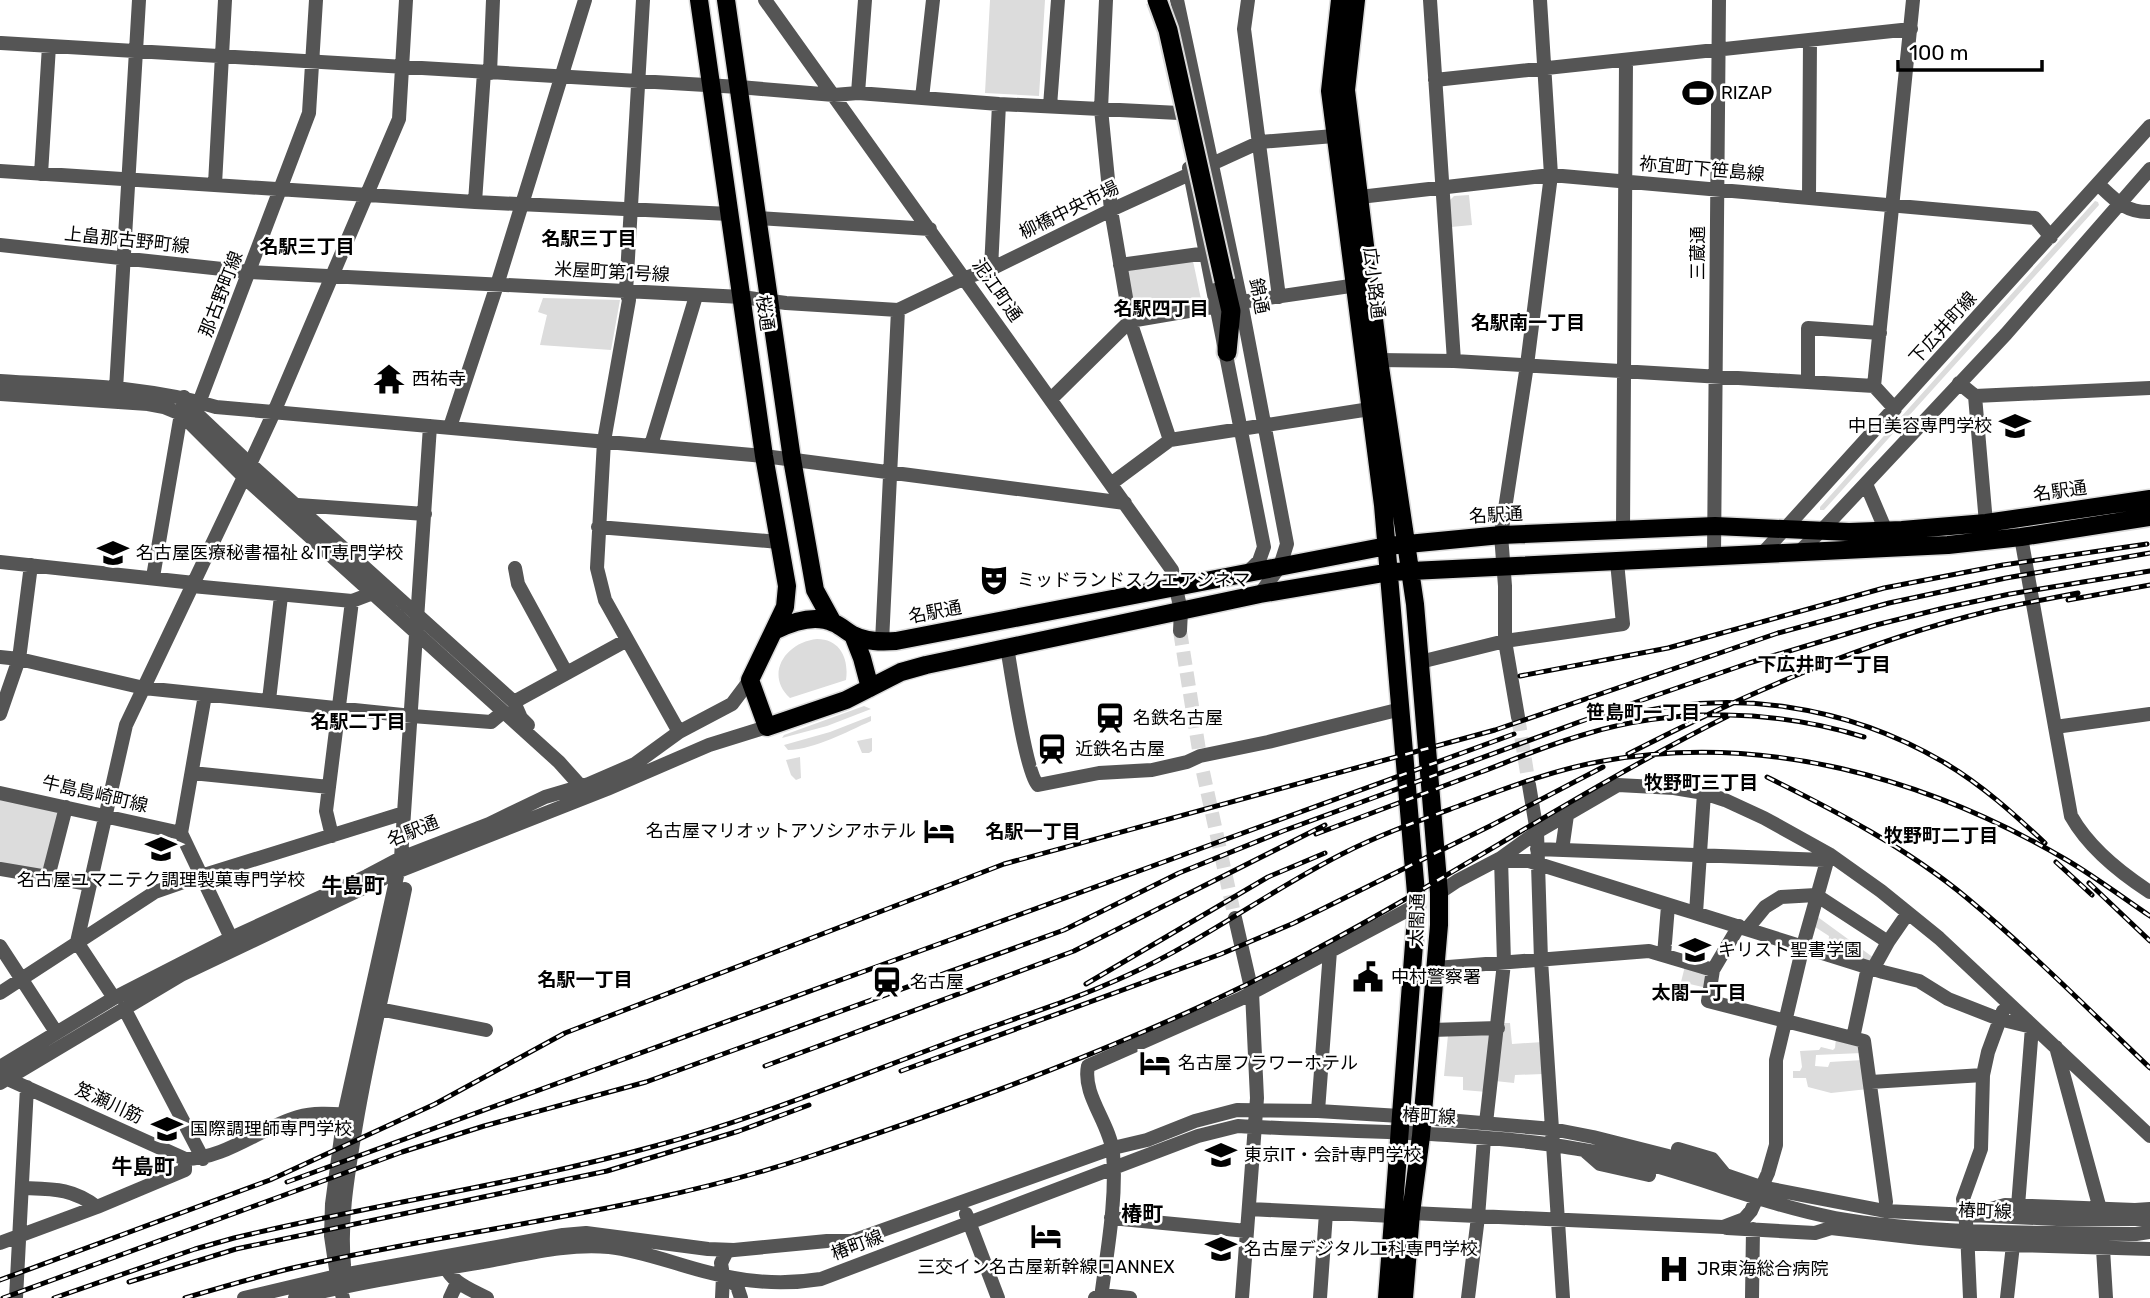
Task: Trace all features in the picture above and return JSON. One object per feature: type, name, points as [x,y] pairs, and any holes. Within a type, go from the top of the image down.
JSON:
[{"type":"highway","points":[[1155,0],[1168,30],[1231,312],[1227,352]]},
{"type":"main road","name":"桜通","points":[[699,0],[764,456],[788,596],[776,630]]},
{"type":"main road","name":"桜通","points":[[726,0],[792,459],[816,590],[832,621]]},
{"type":"main road","name":"広小路通","points":[[1340,0],[1330,91],[1334,136],[1350,198]]},
{"type":"main road","name":"広小路通","points":[[1356,0],[1346,90],[1350,198],[1362,284],[1370,409],[1390,572]]},
{"type":"main road","name":"広小路通","points":[[1362,284],[1379,360],[1406,543]]},
{"type":"main road","name":"名駅通","points":[[832,621],[853,635],[882,642],[1406,543],[1501,535],[1715,527],[1886,531],[1986,523],[2150,499]]},
{"type":"main road","name":"名駅通","points":[[767,727],[846,700],[912,668],[1260,594],[1390,572],[1948,545],[2150,517]]},
{"type":"main road","name":"太閤通","points":[[1387,1298],[1402,1214],[1422,1127],[1440,893],[1420,662],[1406,543]]},
{"type":"main road","name":"太閤通","points":[[1390,572],[1417,905],[1400,1125],[1404,1298]]},
{"type":"main road","points":[[776,630],[802,620],[832,621]]},
{"type":"main road","name":"名駅通","points":[[750,680],[776,630]]},
{"type":"main road","points":[[853,635],[870,688]]},
{"type":"main road","points":[[750,680],[767,727]]},
{"type":"street","points":[[116,389],[139,0]]},
{"type":"street","points":[[215,184],[225,0]]},
{"type":"street","name":"那古野町線","points":[[192,409],[250,272],[309,113],[316,0]]},
{"type":"street","points":[[351,1115],[317,1113],[299,1116],[203,1159],[119,1003],[76,942],[125,725],[274,412],[399,119],[406,0]]},
{"type":"street","points":[[475,202],[494,0]]},
{"type":"street","points":[[450,427],[498,285],[585,0]]},
{"type":"street","points":[[643,0],[629,210],[626,292],[629,300],[604,441],[597,568],[605,600],[679,732]]},
{"type":"street","name":"泥江町通","points":[[765,0],[1172,569],[1181,611],[1180,631]]},
{"type":"street","points":[[858,93],[865,0]]},
{"type":"street","points":[[922,98],[933,0]]},
{"type":"street","points":[[1050,106],[1058,0]]},
{"type":"street","points":[[1106,0],[1101,109],[1111,210],[1130,321],[1170,440]]},
{"type":"street","points":[[1155,0],[1264,547],[1259,561],[1247,573]]},
{"type":"street","name":"錦通","points":[[1177,0],[1241,303],[1287,544],[1280,566],[1260,594]]},
{"type":"street","points":[[1248,0],[1244,29],[1279,297]]},
{"type":"street","points":[[1430,0],[1454,360]]},
{"type":"street","points":[[1518,717],[1505,641],[1501,535],[1527,365],[1550,175],[1540,0]]},
{"type":"street","name":"三蔵通","points":[[1714,555],[1719,0]]},
{"type":"street","points":[[1874,386],[1913,0]]},
{"type":"street","points":[[1435,80],[1911,29]]},
{"type":"street","points":[[1809,197],[1810,40]]},
{"type":"street","points":[[1,43],[834,95],[858,93],[999,104],[1178,113]]},
{"type":"street","points":[[41,174],[49,46]]},
{"type":"street","points":[[1623,530],[1626,61]]},
{"type":"street","points":[[991,270],[999,104]]},
{"type":"street","name":"下広井町線","points":[[1763,554],[2150,126]]},
{"type":"street","name":"柳橋中央市場","points":[[965,278],[991,270],[1111,210],[1259,142],[1334,136]]},
{"type":"street","points":[[1799,552],[1824,529],[2006,334],[2150,169]]},
{"type":"street","points":[[0,171],[475,202],[730,215]]},
{"type":"street","name":"祢宜町下笹島線","points":[[1350,198],[1550,175],[2035,218],[2052,237]]},
{"type":"street","points":[[2098,184],[2119,204],[2135,213],[2150,212]]},
{"type":"street","points":[[758,218],[930,229]]},
{"type":"street","name":"上畠那古野町線","points":[[0,245],[250,272]]},
{"type":"street","points":[[1120,265],[1207,253]]},
{"type":"street","name":"米屋町第1号線","points":[[250,272],[742,297],[786,303],[898,310],[965,278]]},
{"type":"street","points":[[1241,303],[1362,284]]},
{"type":"street","points":[[650,445],[696,296]]},
{"type":"street","points":[[1051,399],[1130,321],[1218,306]]},
{"type":"street","points":[[882,642],[898,310]]},
{"type":"street","points":[[1808,381],[1808,328],[1880,333]]},
{"type":"street","points":[[1379,360],[1454,360],[1874,386],[1895,409]]},
{"type":"street","points":[[0,381],[154,391],[184,397],[247,470],[373,593],[417,634],[508,707]]},
{"type":"street","points":[[1959,383],[1975,396],[2150,388]]},
{"type":"street","points":[[0,394],[192,409],[216,407],[764,456],[1125,503]]},
{"type":"street","points":[[1975,396],[1986,523]]},
{"type":"street","points":[[153,577],[192,409]]},
{"type":"street","points":[[1112,484],[1170,440],[1370,409]]},
{"type":"street","points":[[343,1287],[331,1236],[332,1204],[351,1115],[379,1009],[404,862],[402,837],[430,426]]},
{"type":"street","points":[[247,470],[298,505],[418,617],[586,788]]},
{"type":"street","points":[[1866,484],[1886,531]]},
{"type":"street","points":[[298,505],[425,514]]},
{"type":"street","points":[[598,527],[779,542]]},
{"type":"street","points":[[2021,537],[2071,816],[2079,830],[2109,861],[2150,892]]},
{"type":"street","points":[[0,562],[153,577],[281,596],[352,601],[373,593]]},
{"type":"street","points":[[1420,662],[1505,641],[1623,624],[1617,562]]},
{"type":"street","points":[[0,714],[19,659],[31,565]]},
{"type":"street","points":[[514,568],[519,584],[566,672]]},
{"type":"street","points":[[269,700],[281,596]]},
{"type":"street","points":[[332,836],[326,811],[352,601]]},
{"type":"street","points":[[0,657],[144,688],[491,722],[508,707],[566,672],[627,640]]},
{"type":"street","points":[[1007,648],[1029,760],[1038,785],[1099,773],[1152,770],[1187,762],[1199,753],[1269,742],[1401,709]]},
{"type":"street","name":"名駅通","points":[[2,1076],[119,1003],[231,938],[368,876],[586,788],[635,764],[679,732],[732,704],[750,680]]},
{"type":"street","points":[[205,695],[181,833],[231,938]]},
{"type":"street","points":[[2055,727],[2150,714]]},
{"type":"street","name":"名駅通","points":[[586,788],[607,789],[709,745],[767,727]]},
{"type":"street","points":[[1199,753],[1203,772]]},
{"type":"street","points":[[192,773],[329,787]]},
{"type":"street","points":[[1529,785],[1537,832],[1541,960],[1563,1298]]},
{"type":"street","points":[[1440,893],[1618,785],[1674,788],[1704,793],[1764,818],[1827,857],[1908,913],[1939,938],[2150,1136]]},
{"type":"street","name":"牛島島崎町線","points":[[0,793],[181,833]]},
{"type":"street","points":[[1696,913],[1704,793]]},
{"type":"street","points":[[48,877],[66,807]]},
{"type":"street","points":[[0,993],[155,892],[404,813]]},
{"type":"street","points":[[1562,850],[1567,816]]},
{"type":"street","points":[[1501,858],[1506,861],[1529,861],[1562,850],[1827,857]]},
{"type":"street","points":[[1538,857],[1668,906],[1919,981],[1948,999],[1999,1019],[2032,1027]]},
{"type":"street","points":[[1723,1227],[1745,1219],[1759,1193],[1776,1145],[1776,1060],[1827,857]]},
{"type":"street","points":[[1486,1123],[1504,963],[1501,858]]},
{"type":"street","points":[[351,1115],[358,1043],[404,862]]},
{"type":"street","name":"名駅通","points":[[2,1076],[56,1032],[181,975],[404,862]]},
{"type":"street","points":[[0,869],[89,884]]},
{"type":"street","points":[[1886,1202],[1864,1041],[1709,1001],[1713,970],[1743,927],[1781,897],[1816,895],[1888,942]]},
{"type":"street","points":[[1130,1298],[1099,1297],[1111,1218],[1114,1168],[1112,1149],[1085,1079],[1088,1066],[1240,999],[1417,905]]},
{"type":"street","points":[[1664,955],[1668,906]]},
{"type":"street","points":[[1853,1038],[1871,968],[1908,913]]},
{"type":"street","points":[[1235,918],[1252,992],[1256,1110],[1242,1298]]},
{"type":"street","points":[[0,946],[56,1032]]},
{"type":"street","points":[[1318,1111],[1330,951]]},
{"type":"street","points":[[1436,968],[1649,951],[1713,970]]},
{"type":"street","points":[[1970,1298],[1963,1199],[1981,1149],[1983,1076],[1999,1019],[2007,1004]]},
{"type":"street","points":[[379,1009],[486,1030]]},
{"type":"street","points":[[2018,1206],[2032,1027]]},
{"type":"street","points":[[1431,1030],[1497,1028]]},
{"type":"street","points":[[2056,1046],[2100,1209]]},
{"type":"street","name":"笈瀬川筋","points":[[2,1076],[185,1158],[203,1159]]},
{"type":"street","points":[[1871,1082],[1983,1076]]},
{"type":"street","points":[[16,1298],[27,1087]]},
{"type":"street","name":"椿町線","points":[[615,1238],[734,1250],[860,1239],[1112,1149],[1237,1110],[1318,1111],[1484,1139],[1584,1150],[1600,1164],[1701,1189],[1724,1182],[1795,1201],[1835,1218],[1930,1222],[1966,1229],[2150,1233]]},
{"type":"street","name":"椿町線","points":[[1422,1127],[1486,1123],[1552,1129],[1593,1137],[1607,1130],[1712,1159],[1724,1182]]},
{"type":"street","name":"椿町線","points":[[723,1276],[752,1282],[782,1283],[821,1279],[1198,1136],[1238,1126],[1400,1125]]},
{"type":"street","points":[[1468,1298],[1484,1139]]},
{"type":"street","points":[[0,1243],[97,1207],[185,1170],[185,1158]]},
{"type":"street","points":[[23,1188],[66,1190],[85,1198],[97,1207]]},
{"type":"street","points":[[1919,1238],[1930,1222],[1913,1204],[1814,1189],[1795,1201],[1803,1222],[1831,1228],[1919,1238],[1966,1229],[2005,1205],[2150,1209]]},
{"type":"street","points":[[961,1203],[998,1298]]},
{"type":"street","points":[[1249,1209],[1815,1233],[1831,1228]]},
{"type":"street","points":[[1320,1298],[1326,1213]]},
{"type":"street","points":[[1111,1218],[1247,1231]]},
{"type":"street","name":"椿町線","points":[[1966,1229],[2150,1219]]},
{"type":"street","points":[[1752,1298],[1753,1229]]},
{"type":"street","points":[[1966,1229],[1986,1244],[2150,1249]]},
{"type":"street","points":[[295,1298],[563,1235],[586,1233],[615,1238],[698,1267],[712,1268],[737,1286],[742,1298]]},
{"type":"street","points":[[2007,1298],[2013,1245]]},
{"type":"street","points":[[445,1262],[570,1248],[608,1247],[723,1276]]},
{"type":"street","points":[[2103,1249],[2106,1298]]},
{"type":"street","points":[[722,1298],[723,1276],[720,1268],[727,1251],[734,1250]]},
{"type":"street","points":[[445,1262],[457,1283],[487,1298]]},
{"type":"street","points":[[742,1298],[752,1282]]},
{"type":"street","points":[[450,1298],[457,1283]]},
{"type":"street","points":[[244,1298],[343,1287]]},
{"type":"shaded area","points":[[990,0],[1045,0],[1039,96],[985,93]]},
{"type":"shaded area","points":[[1469,195],[1472,225],[1451,227],[1449,201],[1454,196]]},
{"type":"shaded area","points":[[2095,201],[2099,205],[1824,510],[1820,510],[1820,507]]},
{"type":"shaded area","points":[[1193,261],[1201,299],[1199,304],[1138,314],[1134,310],[1127,272],[1130,268]]},
{"type":"shaded area","points":[[543,298],[620,300],[611,350],[540,345],[547,315],[538,312]]},
{"type":"shaded area","points":[[817,639],[832,643],[842,652],[847,672],[846,680],[790,698],[782,689],[779,679],[782,661],[796,646]]},
{"type":"shaded area","points":[[864,706],[871,709],[827,726],[782,738],[784,735]]},
{"type":"shaded area","points":[[871,716],[871,721],[820,743],[788,750],[784,745],[830,732]]},
{"type":"shaded area","points":[[872,738],[872,751],[862,753],[857,741]]},
{"type":"shaded area","points":[[800,757],[801,778],[796,780],[791,775],[786,760]]},
{"type":"shaded area","points":[[0,798],[57,811],[59,815],[46,870],[0,866]]},
{"type":"shaded area","points":[[1815,915],[1874,958],[1872,964],[1828,949],[1829,936],[1812,925]]},
{"type":"shaded area","points":[[1685,966],[1706,973],[1707,988],[1681,982]]},
{"type":"shaded area","points":[[1503,1023],[1510,1023],[1512,1044],[1543,1042],[1543,1074],[1515,1075],[1514,1083],[1495,1081]]},
{"type":"shaded area","points":[[1488,1033],[1492,1038],[1487,1092],[1463,1090],[1463,1077],[1444,1076],[1448,1035]]},
{"type":"shaded area","points":[[1836,1038],[1859,1042],[1862,1053],[1816,1055],[1815,1066],[1828,1067],[1830,1062],[1863,1060],[1868,1089],[1831,1093],[1808,1087],[1806,1078],[1793,1078],[1793,1071],[1800,1071],[1802,1067],[1800,1051],[1819,1050],[1821,1047],[1833,1050]]},
{"type":"tunnel","points":[[1180,631],[1199,750]]},
{"type":"tunnel","points":[[1518,717],[1529,785]]},
{"type":"tunnel","points":[[1203,772],[1235,918]]},
{"type":"railway","points":[[1520,676],[1668,648],[1884,588],[2003,565],[2147,544]]},
{"type":"railway","points":[[0,1280],[270,1180],[435,1104],[565,1033],[1004,864],[1495,730],[1778,633],[1889,603],[2006,578],[2150,553]]},
{"type":"railway","points":[[3,1298],[402,1152],[484,1126],[646,1082],[1064,930],[1179,873],[1283,831],[1579,722],[1749,663],[1944,608],[2010,594],[2150,571]]},
{"type":"railway","points":[[2068,600],[2150,585]]},
{"type":"railway","points":[[1628,754],[1715,711],[1850,654],[1989,611],[2078,593]]},
{"type":"railway","points":[[1620,717],[1703,703],[1787,707],[1828,715],[1868,727],[1945,763],[1985,790],[2045,843]]},
{"type":"railway","points":[[1316,834],[1546,747],[1620,725],[1654,719],[1725,715],[1796,721],[1864,737]]},
{"type":"railway","points":[[185,1298],[297,1267],[361,1253],[621,1205],[748,1175],[811,1156],[1051,1070],[1169,1021],[1284,966],[1396,905],[1671,745],[1728,716]]},
{"type":"railway","points":[[287,1182],[1514,734]]},
{"type":"railway","points":[[54,1298],[234,1238],[603,1159],[693,1135],[769,1110],[1128,975],[1183,947],[1315,868],[1384,834],[1528,781],[1603,761],[1663,754],[1724,753],[1783,758],[1842,769],[1900,785],[1957,805],[2012,830],[2076,866],[2150,916]]},
{"type":"railway","points":[[901,1071],[1221,954],[1294,923],[1603,767]]},
{"type":"railway","points":[[1767,777],[1870,832],[1944,880],[2014,939],[2150,1068]]},
{"type":"railway","points":[[765,1066],[1074,951],[1325,825]]},
{"type":"railway","points":[[1086,984],[1268,877],[1325,853]]},
{"type":"railway","points":[[2056,862],[2092,895]]},
{"type":"railway","points":[[2089,883],[2150,941]]},
{"type":"railway","points":[[129,1282],[236,1249],[607,1171],[739,1131],[809,1105]]},
{"type":"place","name":"RIZAP","points":[[1698,93]]},
{"type":"place","name":"西祐寺","points":[[389,379]]},
{"type":"place","name":"中日美容専門学校","points":[[2015,426]]},
{"type":"place","name":"名古屋医療秘書福祉＆IT専門学校","points":[[113,553]]},
{"type":"place","name":"ミッドランドスクエアシネマ","points":[[994,580]]},
{"type":"place","name":"名鉄名古屋","points":[[1110,718]]},
{"type":"place","name":"近鉄名古屋","points":[[1052,749]]},
{"type":"place","name":"名古屋マリオットアソシアホテル","points":[[939,831]]},
{"type":"place","name":"名古屋ユマニテク調理製菓専門学校","points":[[161,849]]},
{"type":"place","name":"キリスト聖書学園","points":[[1695,950]]},
{"type":"place","name":"中村警察署","points":[[1368,977]]},
{"type":"place","name":"名古屋","points":[[887,982]]},
{"type":"place","name":"名古屋フラワーホテル","points":[[1155,1063]]},
{"type":"place","name":"国際調理師専門学校","points":[[167,1129]]},
{"type":"place","name":"東京IT・会計専門学校","points":[[1221,1155]]},
{"type":"place","name":"三交イン名古屋新幹線口ANNEX","points":[[1046,1236]]},
{"type":"place","name":"名古屋デジタル工科専門学校","points":[[1221,1249]]},
{"type":"place","name":"JR東海総合病院","points":[[1674,1269]]},
{"type":"district","name":"名駅三丁目","points":[[589,238]]},
{"type":"district","name":"名駅三丁目","points":[[307,246]]},
{"type":"district","name":"名駅四丁目","points":[[1161,308]]},
{"type":"district","name":"名駅南一丁目","points":[[1528,322]]},
{"type":"district","name":"下広井町一丁目","points":[[1824,664]]},
{"type":"district","name":"笹島町一丁目","points":[[1643,712]]},
{"type":"district","name":"名駅二丁目","points":[[358,721]]},
{"type":"district","name":"牧野町三丁目","points":[[1701,782]]},
{"type":"district","name":"名駅一丁目","points":[[1033,831]]},
{"type":"district","name":"牧野町二丁目","points":[[1941,835]]},
{"type":"district","name":"牛島町","points":[[353,885]]},
{"type":"district","name":"名駅一丁目","points":[[585,979]]},
{"type":"district","name":"太閤一丁目","points":[[1699,992]]},
{"type":"district","name":"牛島町","points":[[143,1166]]},
{"type":"district","name":"椿町","points":[[1142,1213]]}]
